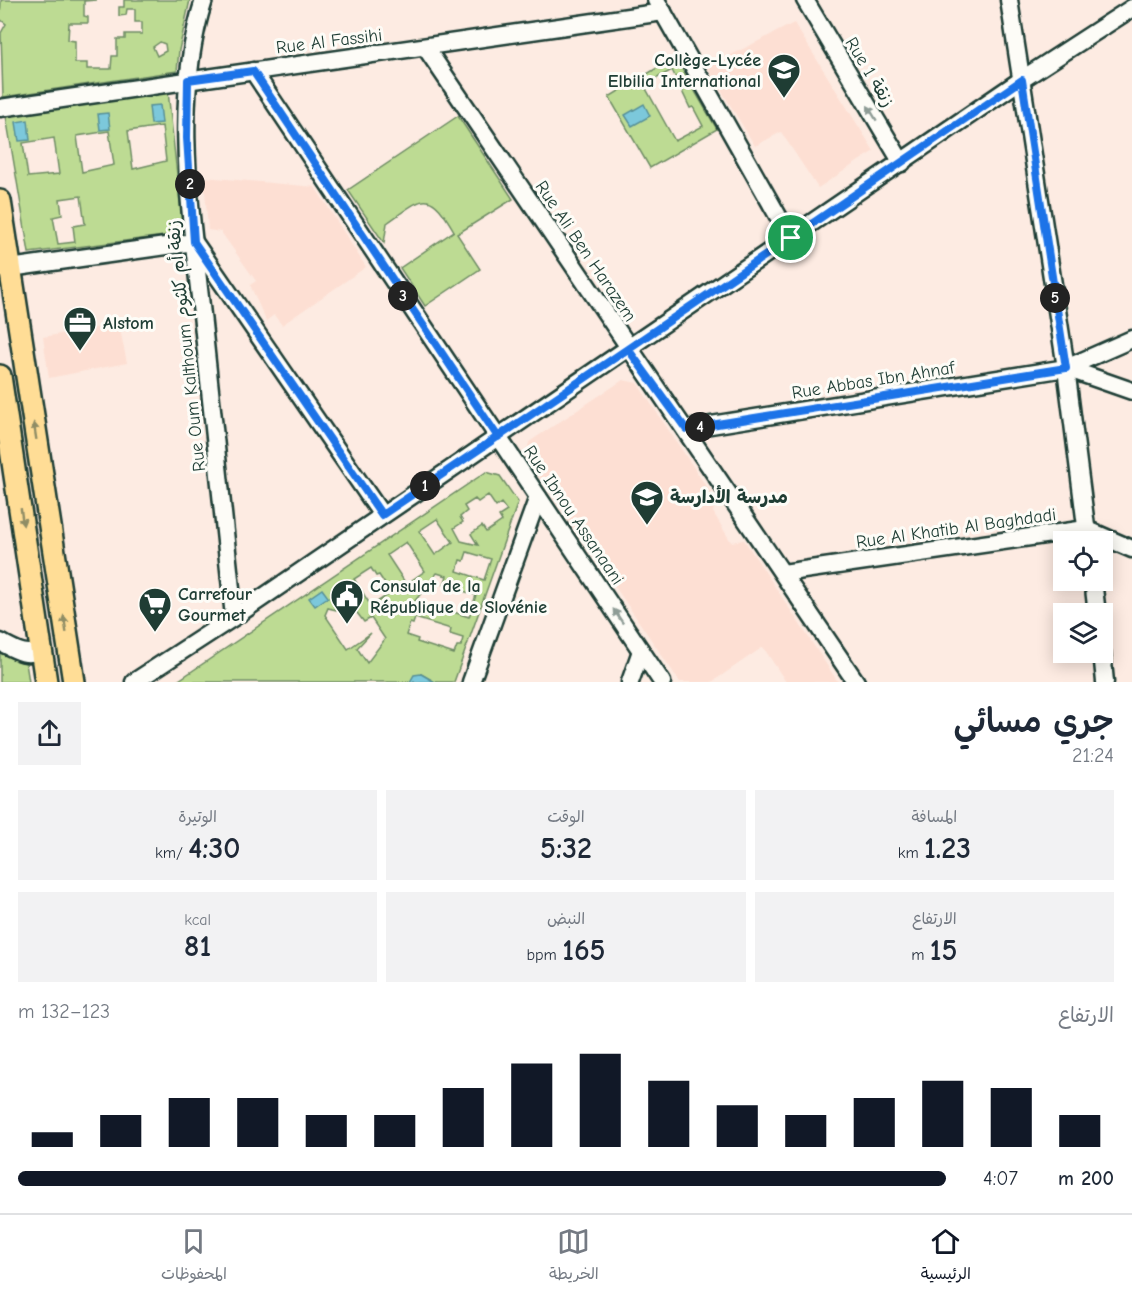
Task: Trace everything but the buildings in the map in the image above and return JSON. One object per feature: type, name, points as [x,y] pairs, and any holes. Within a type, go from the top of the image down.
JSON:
[{"type":"main road","points":[[0,201],[74,682]]},
{"type":"main road","points":[[0,376],[8,472],[46,682]]},
{"type":"street","name":"Rue Oum Kalthoum زنقة أم كلثوم","points":[[204,0],[195,31],[188,80],[187,138],[194,242],[234,617]]},
{"type":"street","name":"Rue 1 زنقة","points":[[805,0],[902,163]]},
{"type":"street","points":[[1009,0],[1066,368],[1086,531]]},
{"type":"street","name":"Rue Al Fassihi","points":[[0,108],[426,48],[659,6]]},
{"type":"street","points":[[659,6],[791,238]]},
{"type":"street","points":[[134,682],[234,617],[1022,80],[1132,8]]},
{"type":"street","name":"Rue Ali Ben Harazem","points":[[426,48],[856,682]]},
{"type":"street","name":"Rue Ibnou Assanaani","points":[[253,71],[662,682]]},
{"type":"street","points":[[10,268],[194,242],[382,515]]},
{"type":"street","points":[[1066,368],[1132,339]]},
{"type":"street","points":[[1066,368],[1132,391]]},
{"type":"street","name":"Rue Abbas Ibn Ahnaf","points":[[686,429],[1066,368]]},
{"type":"street","points":[[471,682],[538,497]]},
{"type":"street","name":"Rue Al Khatib Al Baghdadi","points":[[783,573],[1053,539]]},
{"type":"street","points":[[1113,543],[1132,549]]},
{"type":"street","points":[[0,642],[26,653],[41,650]]},
{"type":"street","points":[[630,682],[641,651]]},
{"type":"street","points":[[1102,663],[1103,682]]},
{"type":"shaded area","name":"Collège-Lycée Elbilia International","points":[[794,23],[874,151],[818,188],[781,132],[755,146],[707,67]]},
{"type":"shaded area","points":[[204,177],[315,187],[366,267],[282,325],[274,315],[266,321],[250,285],[256,281],[221,232],[208,230]]},
{"type":"shaded area","points":[[119,324],[127,363],[49,378],[43,337]]},
{"type":"shaded area","name":"مدرسة الأدارسة","points":[[623,380],[637,383],[716,501],[713,512],[731,542],[744,540],[838,682],[786,682],[763,647],[712,682],[680,682],[526,456],[529,442]]},
{"type":"green space","points":[[1,0],[97,0],[84,1],[84,16],[88,17],[88,23],[69,23],[68,40],[75,41],[75,63],[87,63],[87,69],[111,69],[112,56],[117,56],[117,39],[125,39],[125,34],[142,34],[142,22],[135,22],[135,9],[127,9],[126,15],[119,16],[119,7],[124,7],[124,0],[190,0],[179,50],[177,71],[3,97],[1,33],[6,24],[0,19]],"holes":[[[160,42],[165,44],[166,51],[157,56],[153,47]]]},
{"type":"green space","points":[[675,57],[717,129],[650,168],[609,97]],"holes":[[[672,70],[690,108],[693,107],[703,126],[675,141],[644,85]]]},
{"type":"green space","points":[[168,91],[183,231],[180,234],[29,253],[6,116]],"holes":[[[162,126],[166,161],[133,169],[128,131]],[[109,131],[114,165],[82,172],[77,136]],[[54,138],[59,174],[28,177],[23,143]],[[81,196],[85,224],[73,226],[75,242],[58,244],[53,217],[62,215],[60,199]]]},
{"type":"green space","points":[[458,116],[513,199],[457,234],[480,269],[425,306],[400,268],[454,231],[445,217],[432,202],[418,203],[387,223],[384,243],[348,190]]},
{"type":"green space","points":[[486,472],[500,476],[518,502],[454,682],[435,682],[421,674],[410,682],[176,682]],"holes":[[[488,495],[496,507],[501,503],[507,511],[499,516],[502,521],[486,532],[482,526],[471,534],[478,545],[461,541],[454,528],[463,522],[460,517],[467,511],[464,506],[475,499],[478,502]],[[437,519],[453,542],[435,555],[419,531]],[[406,542],[425,571],[406,584],[387,555]],[[467,552],[491,559],[484,580],[457,571],[460,560],[464,561]],[[371,568],[376,576],[379,575],[391,593],[371,606],[354,579]],[[437,573],[447,576],[444,585],[476,595],[469,617],[434,606],[431,613],[411,606]],[[348,601],[364,622],[371,618],[385,639],[367,663],[357,648],[371,633],[348,649],[325,615],[328,608],[336,610]],[[415,618],[451,629],[450,634],[463,638],[461,646],[457,646],[454,654],[417,642],[418,639],[406,635],[410,623],[413,624]]]},
{"type":"green space","points":[[0,649],[26,663],[29,682],[0,682]]},
{"type":"water","points":[[644,104],[650,116],[632,126],[625,115]]},
{"type":"water","points":[[160,105],[162,123],[151,124],[149,106]]},
{"type":"water","points":[[108,113],[110,129],[100,130],[98,114]]},
{"type":"water","points":[[28,120],[30,140],[19,141],[16,122]]},
{"type":"water","points":[[322,589],[328,597],[315,606],[309,598]]},
{"type":"water","points":[[421,674],[435,682],[410,682],[414,675]]},
{"type":"place","name":"Collège-Lycée Elbilia International","points":[[784,99]]},
{"type":"place","name":"Alstom","points":[[80,352]]},
{"type":"place","name":"مدرسة الأدارسة","points":[[647,526]]},
{"type":"place","name":"Consulat de la République de Slovénie","points":[[347,625]]},
{"type":"place","name":"Carrefour Gourmet","points":[[155,633]]},
{"type":"route","points":[[791,238],[628,349],[563,393],[498,437],[382,515],[194,242],[187,138],[188,80],[253,71],[498,437],[628,349],[686,429],[1066,368],[1022,80],[791,238]]}]
